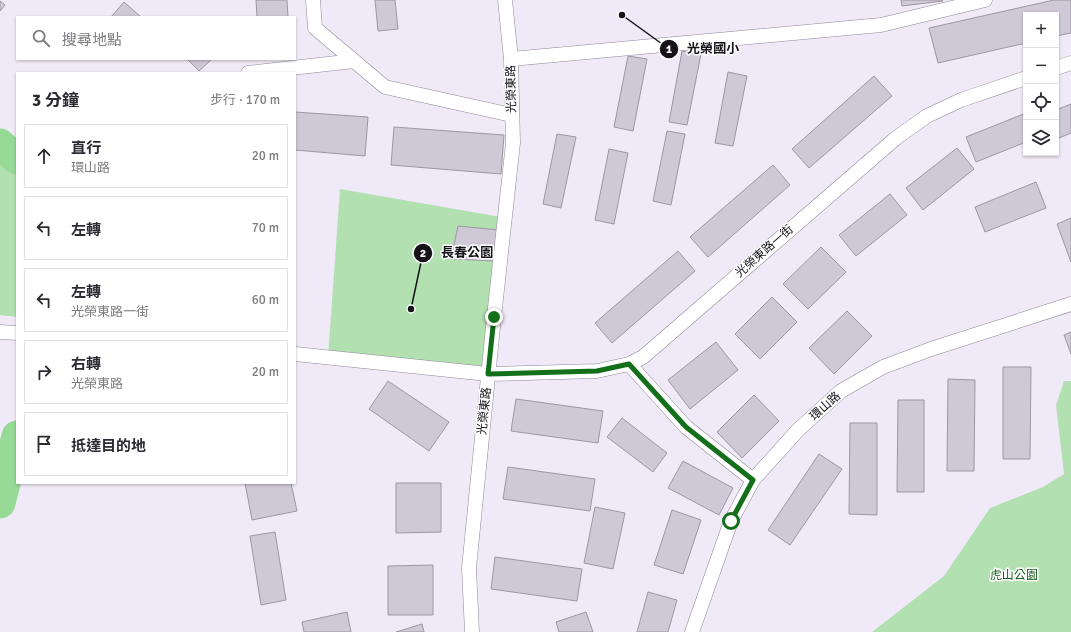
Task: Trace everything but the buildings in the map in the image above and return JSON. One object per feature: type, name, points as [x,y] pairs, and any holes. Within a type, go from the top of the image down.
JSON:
[{"type":"street","points":[[313,0],[315,28],[385,87],[512,115]]},
{"type":"street","name":"光榮東路","points":[[472,632],[469,568],[513,143],[511,58],[505,0]]},
{"type":"street","points":[[511,58],[881,24],[984,0]]},
{"type":"street","points":[[257,72],[354,61]]},
{"type":"street","points":[[1059,67],[1071,63]]},
{"type":"street","name":"光榮東路一街","points":[[296,354],[488,374],[597,371],[629,364],[643,357],[896,138],[927,116],[961,100],[1023,79]]},
{"type":"street","name":"環山路","points":[[692,632],[731,521],[753,480],[798,430],[841,391],[883,367],[931,349],[1071,304]]},
{"type":"street","points":[[0,332],[16,333]]},
{"type":"street","points":[[629,364],[686,427],[753,480]]},
{"type":"green space","points":[[0,165],[16,166],[16,317],[0,315]]},
{"type":"green space","points":[[340,189],[501,217],[484,373],[328,357]]},
{"type":"green space","name":"虎山公園","points":[[1064,381],[1071,381],[1071,632],[872,632],[944,576],[990,508],[1043,487],[1064,474],[1056,405]]},
{"type":"waterway","points":[[0,144],[16,158]]},
{"type":"waterway","points":[[0,503],[16,440]]},
{"type":"place","name":"光榮國小","points":[[622,15]]},
{"type":"place","name":"長春公園","points":[[411,309]]},
{"type":"route","points":[[494,317],[488,374],[597,371],[629,364],[686,427],[753,480],[731,521]]}]
